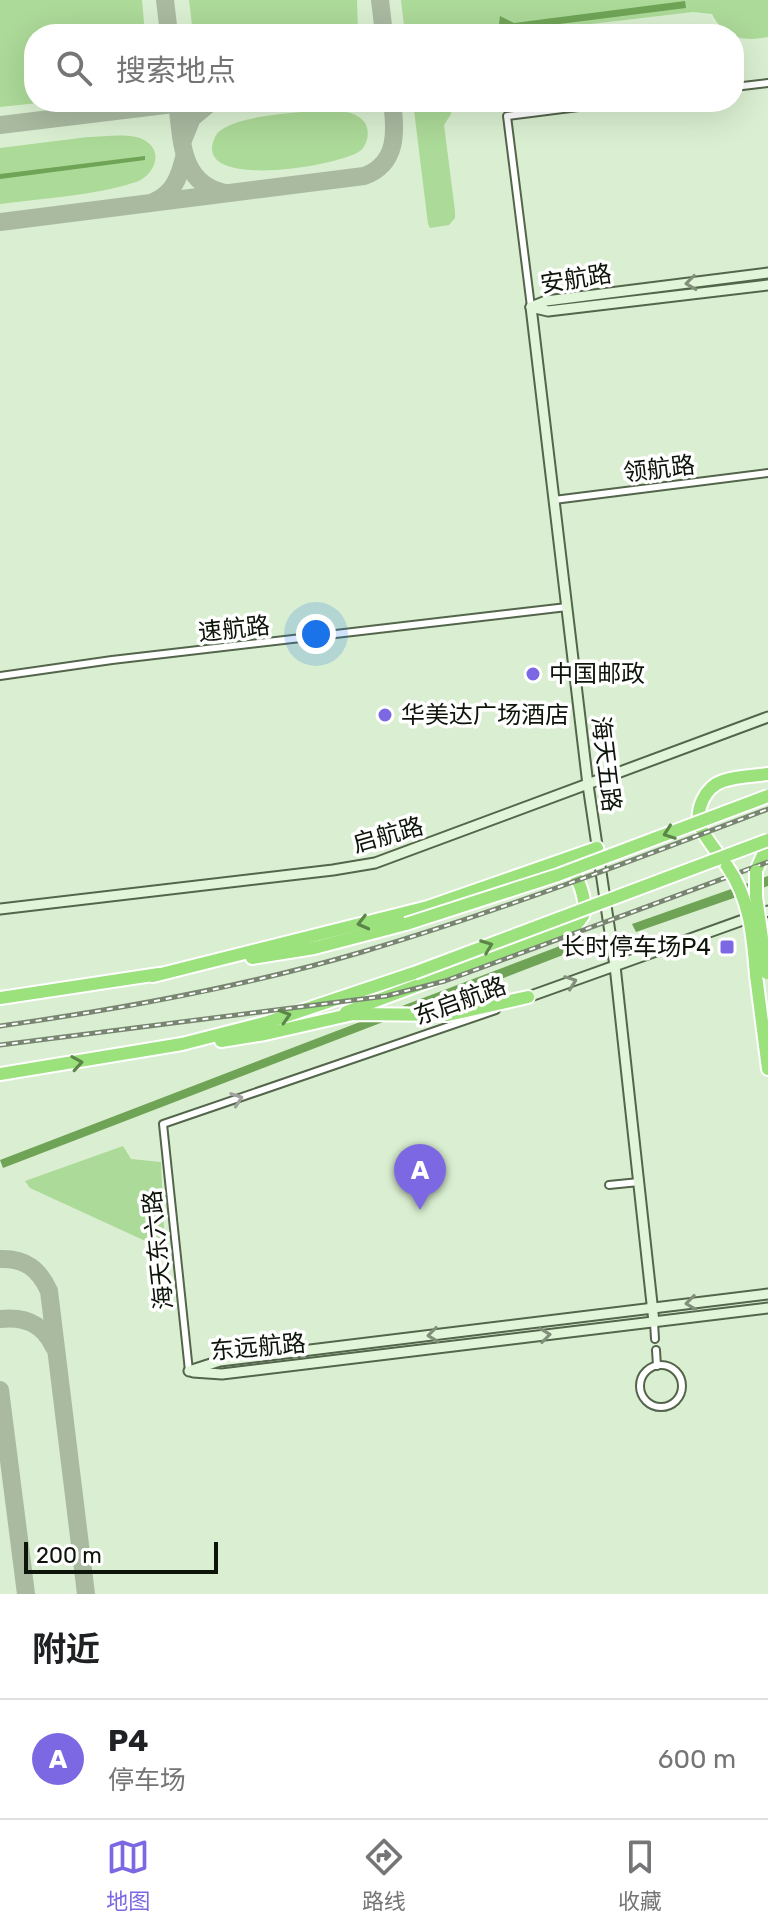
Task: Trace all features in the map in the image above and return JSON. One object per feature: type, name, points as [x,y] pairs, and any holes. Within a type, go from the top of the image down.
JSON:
[{"type":"highway","points":[[764,976],[739,883],[701,829],[699,814],[710,789],[723,781],[768,774]]},
{"type":"highway","points":[[0,998],[314,948],[406,924],[558,875],[768,796]]},
{"type":"highway","points":[[182,1044],[268,1022],[414,973],[768,840]]},
{"type":"highway","points":[[153,976],[428,907],[597,848]]},
{"type":"highway","points":[[768,852],[763,855],[756,871],[768,1069]]},
{"type":"highway","points":[[328,1019],[574,927],[582,917],[585,905],[574,870],[565,863],[551,864]]},
{"type":"highway","points":[[0,1074],[182,1044],[265,1034],[328,1019],[374,1013],[448,1015],[528,997]]},
{"type":"street","points":[[744,86],[768,83]]},
{"type":"street","name":"海天五路","points":[[539,112],[507,116],[588,785],[615,966],[654,1322]]},
{"type":"street","name":"安航路","points":[[531,307],[546,301],[768,273]]},
{"type":"street","name":"安航路","points":[[531,307],[548,311],[768,285]]},
{"type":"street","name":"领航路","points":[[554,500],[768,473]]},
{"type":"street","name":"速航路","points":[[0,676],[567,607]]},
{"type":"street","name":"启航路","points":[[0,909],[375,863],[768,717]]},
{"type":"street","name":"东启航路","points":[[163,1124],[456,1025],[768,911]]},
{"type":"street","name":"海天东六路","points":[[163,1124],[189,1371]]},
{"type":"street","points":[[609,1185],[639,1182]]},
{"type":"street","name":"东远航路","points":[[189,1371],[220,1361],[768,1294]]},
{"type":"street","name":"东远航路","points":[[189,1371],[222,1374],[768,1308]]},
{"type":"street","points":[[654,1322],[655,1339]]},
{"type":"street","points":[[656,1350],[657,1366]]},
{"type":"street","points":[[657,1366],[674,1370],[682,1385],[677,1401],[664,1407],[650,1404],[641,1391],[644,1375],[657,1366]]},
{"type":"shaded area","points":[[0,0],[142,0],[144,24],[24,24],[24,104],[0,107]]},
{"type":"shaded area","points":[[189,0],[357,0],[358,24],[192,24]]},
{"type":"shaded area","points":[[401,0],[768,0],[768,37],[750,39],[744,38],[744,24],[719,24],[712,14],[693,12],[590,24],[404,24]]},
{"type":"shaded area","points":[[685,1],[686,8],[559,24],[499,24],[500,16],[514,23]]},
{"type":"shaded area","points":[[301,112],[345,112],[360,117],[367,126],[367,138],[360,151],[347,157],[298,168],[244,170],[224,164],[213,154],[215,137],[229,125],[254,118]]},
{"type":"shaded area","points":[[414,112],[451,112],[444,125],[455,218],[449,225],[430,228]]},
{"type":"shaded area","points":[[124,136],[144,140],[154,150],[155,163],[142,179],[120,187],[0,204],[0,148],[88,137]]},
{"type":"shaded area","points":[[145,156],[145,160],[0,179],[0,174]]},
{"type":"shaded area","points":[[768,876],[768,886],[636,932],[632,924]]},
{"type":"shaded area","points":[[586,936],[589,945],[426,1008],[402,1006]]},
{"type":"shaded area","points":[[373,1017],[391,1019],[3,1168],[0,1160]]},
{"type":"shaded area","points":[[123,1146],[131,1159],[161,1162],[165,1250],[30,1188],[25,1181]]},
{"type":"taxiway","points":[[165,0],[168,24]]},
{"type":"taxiway","points":[[380,0],[383,24]]},
{"type":"taxiway","points":[[0,125],[107,112]]},
{"type":"taxiway","points":[[178,112],[183,145],[191,170],[210,188],[225,193]]},
{"type":"taxiway","points":[[183,140],[192,118],[199,112]]},
{"type":"taxiway","points":[[0,222],[364,176],[375,171],[389,155],[394,135],[393,112]]},
{"type":"taxiway","points":[[153,202],[166,195],[174,184],[184,158]]},
{"type":"taxiway","points":[[0,1259],[17,1260],[30,1266],[49,1291],[86,1594]]},
{"type":"taxiway","points":[[0,1319],[32,1323],[44,1332],[54,1347]]},
{"type":"taxiway","points":[[0,1390],[26,1594]]},
{"type":"railway","points":[[0,1026],[182,996],[362,952],[516,902],[768,809]]},
{"type":"railway","points":[[0,1045],[386,996],[445,981],[768,862]]},
{"type":"place","name":"中国邮政","points":[[533,674]]},
{"type":"place","name":"华美达广场酒店","points":[[385,715]]},
{"type":"place","name":"长时停车场P4","points":[[727,947]]},
{"type":"place","name":"P4","points":[[420,1210]]}]
